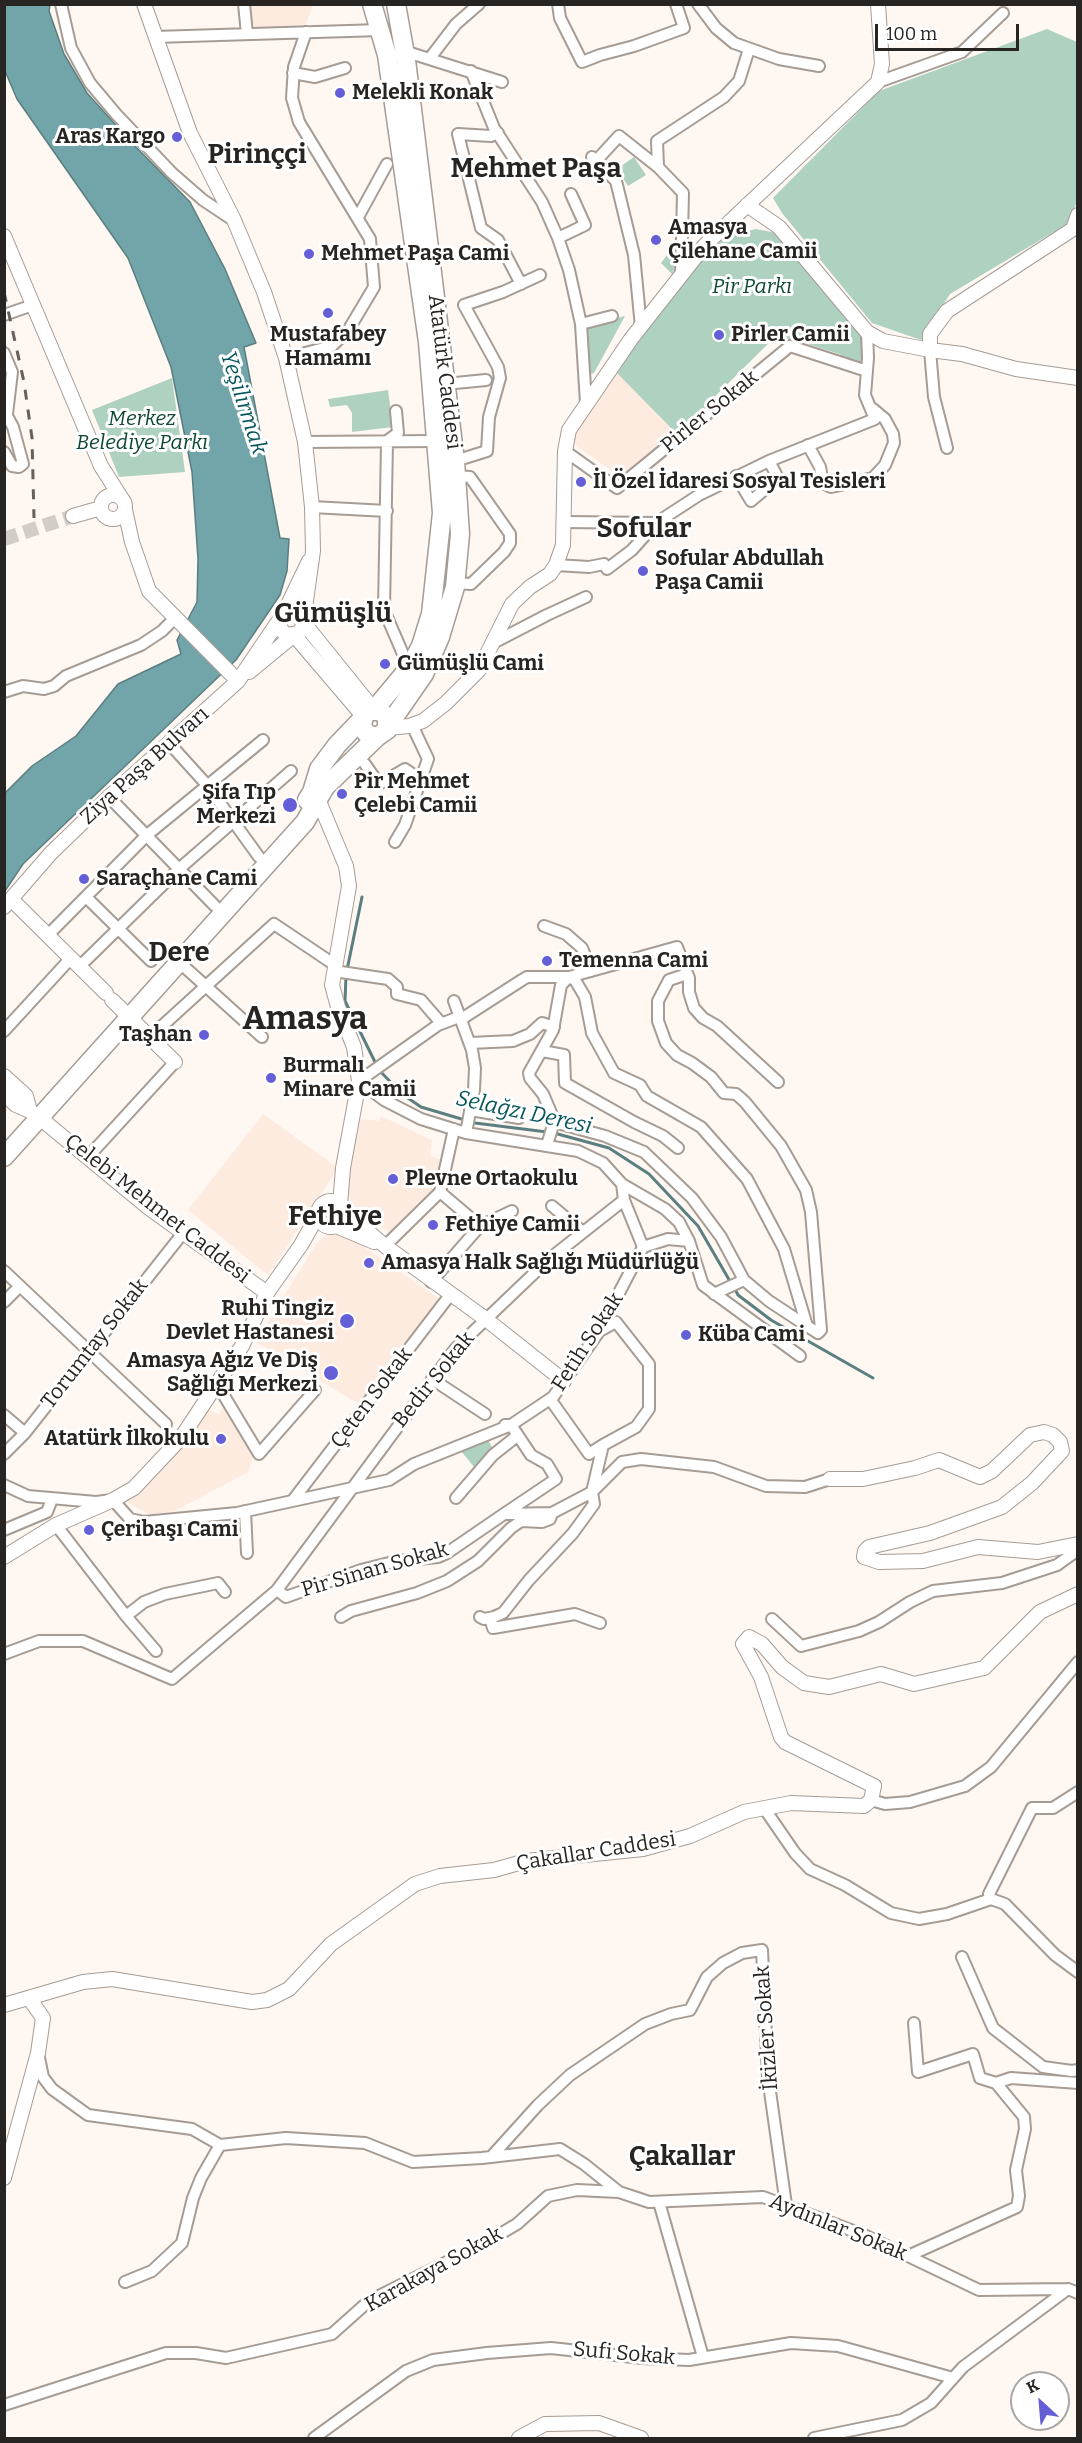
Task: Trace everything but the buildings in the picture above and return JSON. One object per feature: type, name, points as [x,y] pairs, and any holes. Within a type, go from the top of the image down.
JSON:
[{"type":"main road","name":"Atatürk Caddesi","points":[[117,1005],[214,906],[294,818],[312,792],[320,769],[337,746],[409,668],[421,646],[431,614],[442,513],[428,342],[387,55],[372,4]]},
{"type":"main road","name":"Atatürk Caddesi","points":[[117,1005],[179,962],[305,822],[326,787],[384,730],[424,674],[440,637],[455,583],[460,534],[456,468],[404,51],[396,4]]},
{"type":"main road","points":[[367,716],[364,731],[371,736],[384,730]]},
{"type":"main road","points":[[4,1157],[117,1005]]},
{"type":"main road","points":[[4,1139],[35,1114]]},
{"type":"street","points":[[61,4],[71,48],[90,82],[116,114],[172,173],[203,200],[234,220]]},
{"type":"street","points":[[4,236],[101,466],[123,504],[132,542],[149,591],[234,676],[302,630],[313,553],[312,507],[304,442],[286,358],[264,292],[234,220],[190,133],[144,4]]},
{"type":"street","points":[[244,4],[247,34]]},
{"type":"street","points":[[430,58],[456,24],[479,4]]},
{"type":"street","points":[[558,4],[560,18],[582,62],[600,54],[634,46],[684,28],[676,4]]},
{"type":"street","points":[[698,4],[716,28],[734,43],[779,58],[819,66]]},
{"type":"street","points":[[878,4],[882,64],[878,82]]},
{"type":"street","points":[[384,730],[423,721],[446,703],[479,670],[512,604],[550,574],[556,566],[563,545],[565,451],[569,430],[641,327],[705,245],[878,82],[962,52],[1003,13]]},
{"type":"street","points":[[154,37],[381,30]]},
{"type":"street","points":[[286,358],[332,346],[349,329],[374,287],[370,239],[299,122],[292,98],[293,74],[306,32]]},
{"type":"street","points":[[658,167],[657,141],[724,98],[739,81],[749,49]]},
{"type":"street","points":[[404,51],[502,82]]},
{"type":"street","points":[[293,74],[315,77],[345,68]]},
{"type":"street","points":[[471,71],[498,133],[542,202],[558,238],[569,270],[581,324],[586,403]]},
{"type":"street","points":[[498,133],[492,136],[458,134],[481,228],[498,240],[521,284]]},
{"type":"street","points":[[641,327],[634,255],[616,181],[593,159],[619,136],[658,167],[683,193],[681,276]]},
{"type":"street","points":[[357,217],[387,164]]},
{"type":"street","points":[[558,238],[585,225],[571,194]]},
{"type":"street","points":[[747,205],[779,227],[867,332],[883,340],[962,354],[1016,369],[1077,378]]},
{"type":"street","points":[[947,448],[934,397],[930,334],[947,311],[1073,229],[1077,215]]},
{"type":"street","points":[[455,583],[471,584],[504,552],[510,543],[510,534],[470,477],[456,468],[487,451],[489,417],[500,372],[464,305],[540,275]]},
{"type":"street","points":[[4,315],[33,305]]},
{"type":"street","points":[[581,324],[612,316]]},
{"type":"street","points":[[556,566],[589,567],[604,564],[607,568],[632,550],[656,523],[699,495],[769,461],[875,419],[865,395],[867,332]]},
{"type":"street","name":"Pirler Sokak","points":[[565,451],[617,488],[789,346],[867,371]]},
{"type":"street","points":[[4,353],[12,372],[6,412],[13,427],[23,464],[19,467],[12,466],[4,452]]},
{"type":"street","points":[[445,384],[486,380]]},
{"type":"street","points":[[808,445],[820,467],[823,483],[831,487],[873,478],[885,465],[894,444],[893,434],[885,419],[869,406]]},
{"type":"street","points":[[387,441],[398,433],[396,411]]},
{"type":"street","points":[[387,441],[384,609],[409,668]]},
{"type":"street","points":[[304,442],[436,441]]},
{"type":"street","points":[[736,476],[751,501],[778,478],[769,461]]},
{"type":"street","points":[[101,466],[102,504],[106,517],[114,519],[121,516],[123,504]]},
{"type":"street","points":[[73,516],[102,504],[115,495],[123,504]]},
{"type":"street","points":[[312,507],[387,511]]},
{"type":"street","points":[[114,519],[132,542]]},
{"type":"street","points":[[565,522],[656,523]]},
{"type":"street","name":"Ziya Paşa Bulvarı","points":[[8,903],[51,854],[109,796],[169,743],[234,676],[281,618],[313,553]]},
{"type":"street","points":[[493,643],[586,597]]},
{"type":"street","points":[[289,611],[297,612],[367,716],[294,635],[284,633],[279,627],[281,618],[289,611]]},
{"type":"street","points":[[4,692],[23,686],[44,689],[54,686],[66,676],[141,645],[179,620]]},
{"type":"street","points":[[395,842],[405,825],[428,759],[412,725]]},
{"type":"street","points":[[48,935],[147,835],[263,740]]},
{"type":"street","points":[[169,743],[207,785],[259,856]]},
{"type":"street","points":[[365,764],[380,784],[405,769],[421,780]]},
{"type":"street","points":[[4,1031],[75,962],[118,929],[179,869],[291,771]]},
{"type":"street","points":[[109,796],[214,906]]},
{"type":"street","points":[[318,800],[346,866],[349,886],[340,970],[332,985],[354,1047],[359,1081],[337,1205],[342,1220],[332,1226]]},
{"type":"street","points":[[86,897],[151,961]]},
{"type":"street","points":[[8,903],[48,935],[175,1062],[88,1157]]},
{"type":"street","points":[[150,1037],[274,924],[340,970],[388,980],[397,987],[397,994],[421,1000],[441,1023]]},
{"type":"street","points":[[544,926],[566,934],[582,948],[591,971]]},
{"type":"street","points":[[359,1081],[441,1023],[459,1017],[463,1018],[527,977],[569,977],[677,947],[687,974],[690,1001],[694,1008],[778,1082]]},
{"type":"street","points":[[179,962],[262,1037]]},
{"type":"street","points":[[553,1124],[605,1136],[644,1152],[692,1197],[722,1237],[744,1280],[769,1301],[807,1326],[818,1333],[822,1330],[811,1212],[806,1190],[781,1146],[745,1102],[736,1094],[724,1093],[711,1077],[692,1062],[676,1055],[666,1043],[658,1021],[657,1001],[669,980],[687,974]]},
{"type":"street","points":[[548,1143],[553,1124],[543,1094],[530,1078],[529,1073],[554,1027],[561,985],[569,977]]},
{"type":"street","points":[[569,977],[574,980],[585,997],[592,1033],[614,1073],[640,1085],[647,1096],[701,1127],[747,1179],[784,1249],[807,1326]]},
{"type":"street","points":[[454,1000],[470,1043],[475,1068],[467,1131]]},
{"type":"street","points":[[470,1043],[513,1041],[530,1034],[542,1023],[554,1027]]},
{"type":"street","points":[[542,1052],[564,1055],[565,1083],[663,1136],[678,1148]]},
{"type":"street","points":[[4,1076],[26,1095],[35,1114]]},
{"type":"street","points":[[359,1081],[384,1100],[422,1119],[454,1130],[548,1143],[578,1151],[603,1162],[622,1184],[665,1209],[679,1222],[689,1242],[703,1285],[800,1356]]},
{"type":"street","points":[[4,1094],[16,1105],[35,1114]]},
{"type":"street","points":[[470,1111],[519,1118]]},
{"type":"street","name":"Çelebi Mehmet Caddesi","points":[[35,1114],[149,1208],[267,1293],[302,1245],[318,1215]]},
{"type":"street","points":[[385,1246],[440,1192],[454,1130]]},
{"type":"street","points":[[622,1184],[624,1200],[643,1246],[668,1239],[689,1242]]},
{"type":"street","points":[[440,1192],[480,1226]]},
{"type":"street","name":"Bedir Sokak","points":[[277,1590],[456,1348],[548,1260],[624,1200]]},
{"type":"street","points":[[385,1246],[321,1221],[318,1215],[321,1205],[337,1205],[385,1246],[564,1381]]},
{"type":"street","points":[[552,1206],[584,1232]]},
{"type":"street","points":[[431,1281],[480,1226],[512,1211]]},
{"type":"street","name":"Çelebi Mehmet Caddesi","points":[[302,1245],[332,1226]]},
{"type":"street","name":"Torumtay Sokak","points":[[4,1454],[25,1433],[183,1233]]},
{"type":"street","name":"Fetih Sokak","points":[[113,1500],[130,1520],[144,1522],[245,1511],[389,1480],[414,1464],[505,1425],[550,1399],[564,1381],[598,1333],[643,1246]]},
{"type":"street","points":[[4,1271],[166,1424]]},
{"type":"street","points":[[714,1294],[744,1280]]},
{"type":"street","points":[[4,1302],[20,1286]]},
{"type":"street","points":[[4,1557],[56,1525],[113,1500],[134,1488],[181,1438],[242,1346],[267,1293]]},
{"type":"street","name":"Çeten Sokak","points":[[293,1500],[450,1295]]},
{"type":"street","points":[[550,1399],[588,1454],[636,1427],[649,1409],[649,1364],[616,1322],[598,1333]]},
{"type":"street","points":[[432,1379],[484,1414]]},
{"type":"street","points":[[217,1384],[259,1454],[315,1390]]},
{"type":"street","points":[[4,1415],[25,1433]]},
{"type":"street","points":[[504,1514],[556,1479],[547,1464],[531,1455],[517,1436],[505,1425]]},
{"type":"street","points":[[504,1514],[552,1513],[592,1492],[622,1461],[641,1459],[714,1467],[766,1486],[805,1487],[830,1479],[863,1479],[915,1468],[939,1460],[980,1477],[992,1471],[1030,1435],[1044,1432],[1060,1442],[1062,1452],[1032,1482],[1002,1507],[930,1533],[868,1547],[864,1557],[879,1562],[923,1562],[978,1547],[1038,1552],[1077,1544]]},
{"type":"street","points":[[456,1497],[493,1455],[517,1436]]},
{"type":"street","points":[[600,1623],[575,1614],[493,1628],[485,1617],[503,1613],[529,1580],[573,1533],[594,1504],[592,1492],[603,1446]]},
{"type":"street","points":[[4,1485],[28,1496],[96,1502],[113,1500]]},
{"type":"street","points":[[4,1530],[47,1512],[52,1499]]},
{"type":"street","points":[[245,1511],[248,1553]]},
{"type":"street","points":[[341,1617],[351,1611],[417,1593],[447,1581],[478,1561],[521,1521],[542,1522],[550,1519],[552,1513]]},
{"type":"street","name":"Pir Sinan Sokak","points":[[4,1654],[39,1641],[83,1641],[172,1679],[277,1590],[286,1597],[370,1568],[397,1561],[438,1557],[504,1514]]},
{"type":"street","points":[[56,1525],[156,1651]]},
{"type":"street","points":[[772,1619],[801,1646],[879,1622],[910,1602],[933,1592],[1002,1583],[1057,1565],[1077,1550]]},
{"type":"street","points":[[126,1616],[144,1602],[165,1594],[218,1583],[225,1592]]},
{"type":"street","points":[[1077,1594],[1040,1612],[984,1668],[914,1684],[881,1674],[830,1687],[804,1683],[782,1667],[755,1639],[749,1637],[743,1644],[761,1677],[785,1742],[874,1786],[871,1800],[885,1804],[910,1802],[965,1786],[991,1767],[1077,1662]]},
{"type":"street","points":[[991,1899],[989,1894],[1032,1808],[1053,1808],[1077,1792]]},
{"type":"street","name":"Çakallar Caddesi","points":[[4,2005],[84,1982],[112,1979],[252,2002],[267,2000],[289,1989],[332,1944],[415,1884],[440,1876],[494,1869],[526,1861],[643,1849],[690,1836],[744,1812],[791,1803],[864,1806],[871,1800]]},
{"type":"street","points":[[764,1808],[795,1853],[810,1869],[891,1913],[919,1919],[947,1914],[991,1899],[1005,1904],[1055,1955],[1077,1972]]},
{"type":"street","name":"İkizler Sokak","points":[[491,2157],[538,2105],[570,2075],[645,2024],[671,2014],[690,2010],[707,1977],[723,1963],[742,1953],[762,1950],[768,2077],[786,2205]]},
{"type":"street","points":[[962,1957],[993,2028],[1043,2067],[1077,2070]]},
{"type":"street","points":[[4,2178],[38,2053],[43,2018],[29,1998]]},
{"type":"street","points":[[909,2256],[1017,2207],[1019,2196],[1016,2170],[1025,2129],[1024,2117],[996,2083],[980,2078],[973,2055],[918,2072],[914,2024]]},
{"type":"street","points":[[38,2053],[43,2077],[52,2089],[88,2115],[192,2129],[220,2145],[201,2178],[193,2198],[182,2244],[152,2271],[125,2282]]},
{"type":"street","points":[[996,2083],[1011,2078],[1077,2083]]},
{"type":"street","name":"Aydınlar Sokak","points":[[220,2145],[286,2138],[365,2143],[413,2162],[491,2157],[560,2149],[584,2164],[619,2192],[649,2202],[764,2197],[864,2235],[979,2290],[1072,2291]]},
{"type":"street","name":"Karakaya Sokak","points":[[4,2405],[166,2353],[196,2353],[226,2358],[332,2334],[369,2301],[509,2229],[548,2196],[577,2190],[619,2192]]},
{"type":"street","points":[[659,2202],[703,2357]]},
{"type":"street","points":[[814,2439],[902,2420],[931,2403],[963,2367],[1072,2291]]},
{"type":"street","name":"Sufi Sokak","points":[[314,2439],[406,2371],[433,2360],[551,2348],[642,2358],[689,2360],[791,2343],[838,2346],[953,2378]]},
{"type":"street","points":[[519,2439],[545,2424],[599,2423],[641,2439]]},
{"type":"shaded area","points":[[245,5],[313,5],[305,26],[247,28]]},
{"type":"shaded area","points":[[615,371],[677,434],[623,479],[571,442]]},
{"type":"shaded area","points":[[263,1114],[338,1168],[268,1275],[188,1210]]},
{"type":"shaded area","name":"Plevne Ortaokulu","points":[[381,1116],[432,1140],[430,1156],[443,1160],[431,1195],[390,1232],[356,1214],[346,1187],[361,1119],[380,1121]]},
{"type":"shaded area","name":"Ruhi Tingiz Devlet Hastanesi","points":[[342,1232],[441,1300],[359,1404],[256,1342],[316,1244],[327,1234]]},
{"type":"shaded area","points":[[224,1406],[253,1458],[248,1472],[175,1511],[151,1515],[126,1502],[188,1438],[209,1409],[219,1415]]},
{"type":"green space","points":[[1047,29],[1077,42],[1077,202],[1067,224],[950,294],[921,340],[872,323],[782,213],[773,198],[879,91]]},
{"type":"green space","points":[[634,157],[646,175],[628,186],[617,169]]},
{"type":"green space","name":"Pir Parkı","points":[[756,229],[777,233],[798,253],[860,335],[865,350],[860,365],[839,354],[799,341],[773,339],[677,434],[615,371],[667,301],[717,243],[730,235]]},
{"type":"green space","points":[[679,239],[673,275],[661,263]]},
{"type":"green space","points":[[625,316],[594,373],[588,374],[583,326]]},
{"type":"green space","name":"Merkez Belediye Parkı","points":[[172,378],[185,472],[119,477],[92,410]]},
{"type":"green space","points":[[388,390],[393,427],[352,432],[352,413],[347,405],[330,407],[328,399]]},
{"type":"green space","points":[[488,1440],[492,1447],[474,1467],[461,1451]]},
{"type":"water","name":"Yeşilırmak","points":[[5,5],[50,5],[49,11],[64,54],[87,93],[190,202],[225,269],[256,343],[244,347],[280,538],[289,539],[287,571],[280,595],[236,660],[23,864],[5,891],[5,793],[32,766],[76,736],[118,684],[181,654],[177,640],[197,602],[198,559],[192,472],[171,367],[128,258],[17,99],[5,71]]},
{"type":"waterway","name":"Selağzı Deresi","points":[[347,970],[362,897]]},
{"type":"waterway","name":"Selağzı Deresi","points":[[346,976],[345,1001],[376,1064]]},
{"type":"waterway","name":"Selağzı Deresi","points":[[379,1070],[402,1094],[421,1107],[475,1123],[547,1132]]},
{"type":"waterway","name":"Selağzı Deresi","points":[[554,1133],[609,1148],[649,1174],[698,1226],[731,1283]]},
{"type":"waterway","name":"Selağzı Deresi","points":[[735,1289],[738,1295],[771,1320],[873,1378]]},
{"type":"tunnel","points":[[4,539],[73,516]]},
{"type":"railway","points":[[4,292],[24,382],[32,438],[34,518]]},
{"type":"place","name":"Melekli Konak","points":[[340,93]]},
{"type":"place","name":"Aras Kargo","points":[[177,137]]},
{"type":"place","name":"Amasya Çilehane Camii","points":[[656,240]]},
{"type":"place","name":"Mehmet Paşa Cami","points":[[309,254]]},
{"type":"place","name":"Mustafabey Hamamı","points":[[328,313]]},
{"type":"place","name":"Pirler Camii","points":[[719,335]]},
{"type":"place","name":"İl Özel İdaresi Sosyal Tesisleri","points":[[581,482]]},
{"type":"place","name":"Sofular Abdullah Paşa Camii","points":[[643,571]]},
{"type":"place","name":"Gümüşlü Cami","points":[[385,664]]},
{"type":"place","name":"Pir Mehmet Çelebi Camii","points":[[342,794]]},
{"type":"place","name":"Şifa Tıp Merkezi","points":[[290,805]]},
{"type":"place","name":"Saraçhane Cami","points":[[84,879]]},
{"type":"place","name":"Temenna Cami","points":[[547,961]]},
{"type":"place","name":"Taşhan","points":[[204,1035]]},
{"type":"place","name":"Burmalı Minare Camii","points":[[271,1078]]},
{"type":"place","name":"Plevne Ortaokulu","points":[[393,1179]]},
{"type":"place","name":"Fethiye Camii","points":[[433,1225]]},
{"type":"place","name":"Amasya Halk Sağlığı Müdürlüğü","points":[[369,1263]]},
{"type":"place","name":"Ruhi Tingiz Devlet Hastanesi","points":[[347,1321]]},
{"type":"place","name":"Küba Cami","points":[[686,1335]]},
{"type":"place","name":"Amasya Ağız Ve Diş Sağlığı Merkezi","points":[[331,1373]]},
{"type":"place","name":"Atatürk İlkokulu","points":[[221,1439]]},
{"type":"place","name":"Çeribaşı Cami","points":[[89,1530]]},
{"type":"district","name":"Pirinççi","points":[[257,155]]},
{"type":"district","name":"Mehmet Paşa","points":[[536,169]]},
{"type":"district","name":"Sofular","points":[[644,529]]},
{"type":"district","name":"Gümüşlü","points":[[333,614]]},
{"type":"district","name":"Dere","points":[[179,953]]},
{"type":"district","name":"Amasya","points":[[305,1020]]},
{"type":"district","name":"Fethiye","points":[[335,1217]]},
{"type":"district","name":"Çakallar","points":[[682,2157]]}]
